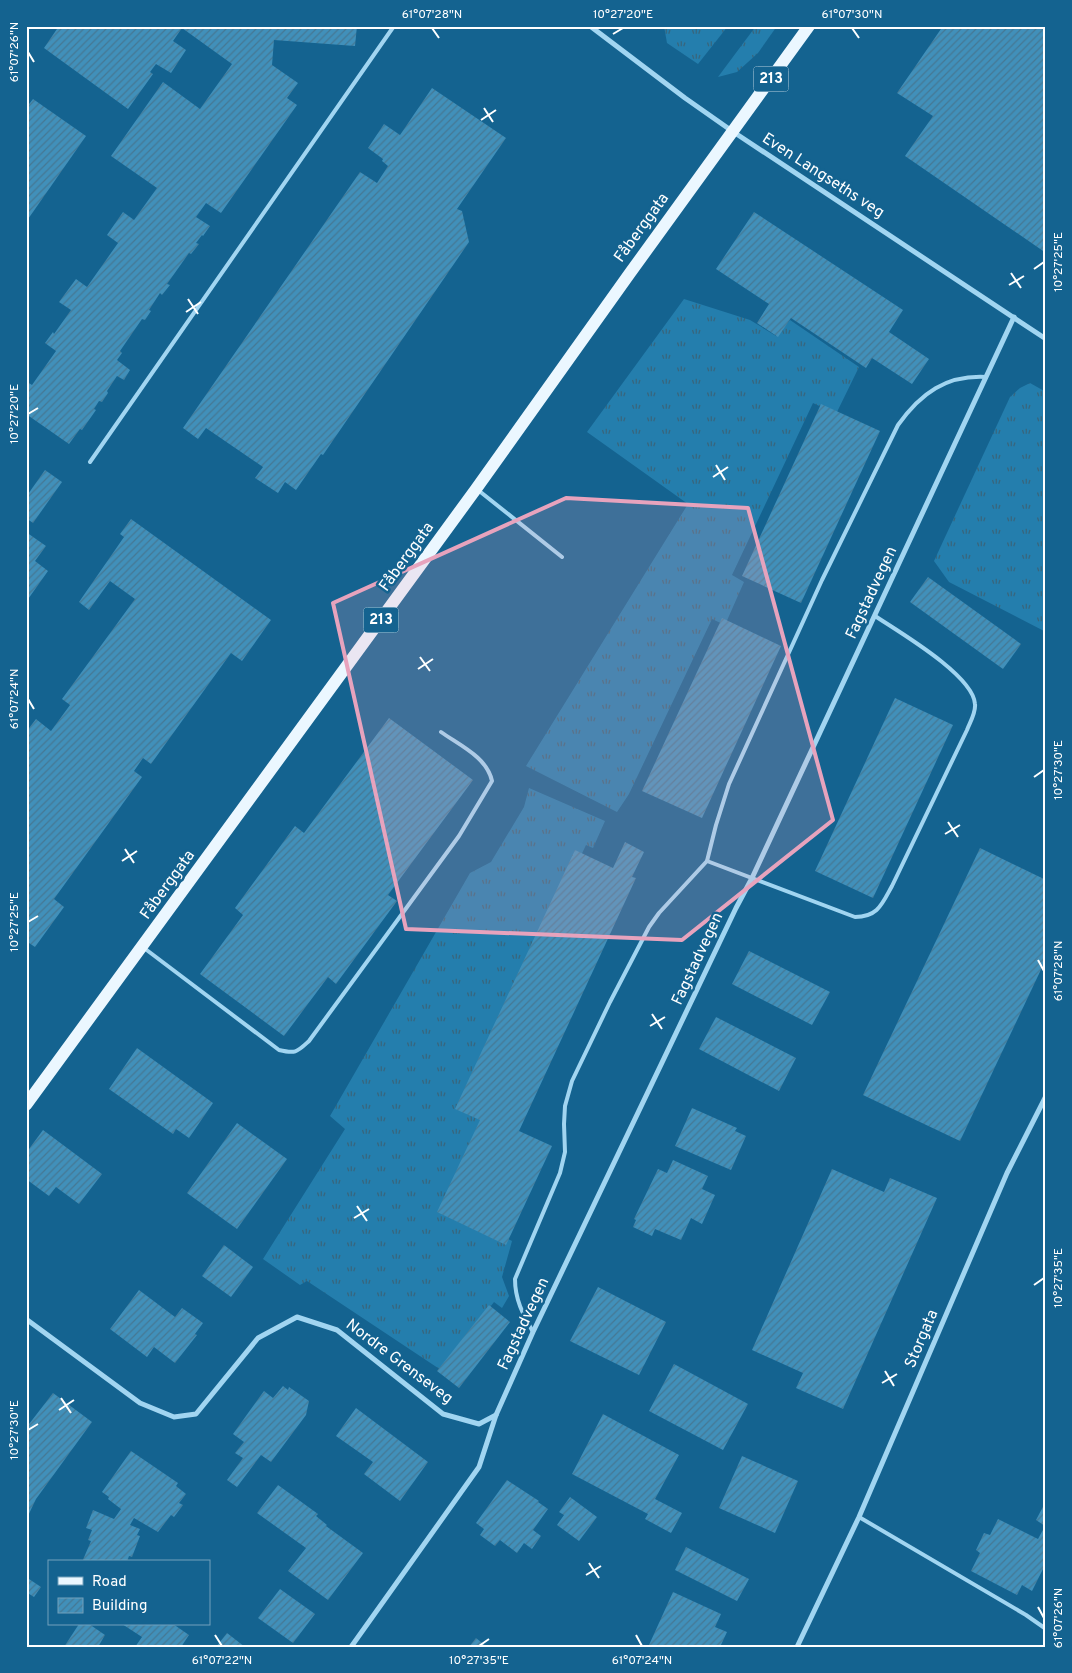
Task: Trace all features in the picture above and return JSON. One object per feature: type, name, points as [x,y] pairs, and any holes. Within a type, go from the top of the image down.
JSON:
[{"type":"main road","name":"Fåberggata","points":[[26,1105],[476,489],[732,131],[810,26]]},
{"type":"street","name":"Even Langseths veg","points":[[590,26],[684,98],[1046,340]]},
{"type":"street","name":"Fagstadvegen","points":[[351,1647],[479,1467],[496,1415],[533,1332],[752,878],[1014,317]]},
{"type":"street","name":"Storgata","points":[[797,1647],[859,1517],[1007,1173],[1046,1096]]},
{"type":"street","name":"Nordre Grenseveg","points":[[26,1319],[140,1403],[174,1417],[196,1414],[258,1338],[297,1317],[337,1330],[443,1414],[479,1424],[496,1415]]},
{"type":"lane","points":[[90,462],[394,26]]},
{"type":"lane","points":[[533,1332],[520,1308],[515,1293],[514,1279],[560,1173],[565,1152],[565,1106],[572,1081],[648,928],[659,913],[707,861],[729,784],[822,580],[898,425],[911,407],[946,382],[971,377],[986,378]]},
{"type":"lane","points":[[476,489],[562,557]]},
{"type":"lane","points":[[707,861],[855,917],[866,917],[875,912],[882,904],[967,730],[975,703],[968,687],[940,660],[876,616]]},
{"type":"lane","points":[[142,947],[280,1050],[292,1053],[300,1050],[309,1041],[460,836],[492,781],[490,770],[484,763],[441,732]]},
{"type":"lane","points":[[859,1517],[1026,1615],[1046,1629]]},
{"type":"highlighted area","points":[[566,498],[748,508],[833,820],[682,940],[406,929],[333,603]]},
{"type":"green space","points":[[664,26],[728,26],[698,64],[667,43]]},
{"type":"green space","points":[[756,26],[777,26],[758,53],[737,72],[718,77]]},
{"type":"green space","points":[[684,299],[750,320],[776,336],[790,320],[859,367],[836,414],[813,403],[732,575],[744,582],[725,625],[712,619],[629,794],[617,812],[526,766],[688,504],[587,432]]},
{"type":"green space","points":[[1030,383],[1046,392],[1046,632],[949,582],[934,561],[1010,397],[1020,388]]},
{"type":"green space","points":[[529,788],[605,821],[593,848],[586,845],[461,1105],[487,1118],[443,1208],[512,1241],[502,1277],[509,1296],[502,1308],[494,1302],[441,1370],[307,1281],[300,1285],[263,1259],[345,1129],[330,1116],[470,873],[491,862],[524,807]]},
{"type":"building","points":[[59,26],[357,26],[355,46],[274,40],[272,65],[298,83],[287,98],[297,105],[221,213],[206,203],[196,217],[210,226],[196,243],[199,244],[191,254],[189,253],[167,284],[170,285],[162,295],[160,293],[145,320],[142,319],[120,351],[122,353],[117,360],[130,370],[124,380],[117,376],[102,402],[99,401],[94,409],[96,410],[69,444],[26,414],[26,381],[32,385],[56,351],[45,343],[71,310],[59,302],[76,279],[87,287],[118,243],[107,235],[123,212],[134,220],[157,188],[111,156],[163,82],[200,109],[232,64],[182,28],[173,41],[186,50],[171,73],[156,64],[150,72],[153,74],[128,109],[44,48]]},
{"type":"building","points":[[943,26],[1046,26],[1046,253],[905,156],[933,116],[897,93]]},
{"type":"building","points":[[432,88],[506,138],[457,209],[462,211],[469,242],[323,455],[321,454],[296,490],[285,482],[278,493],[255,478],[263,467],[206,428],[198,439],[183,428],[360,172],[377,183],[388,166],[382,161],[383,159],[368,148],[384,124],[400,135]]},
{"type":"building","points":[[33,99],[86,136],[26,222],[26,108]]},
{"type":"building","points":[[754,212],[903,310],[889,332],[929,359],[912,384],[872,358],[866,368],[791,318],[778,337],[757,323],[769,304],[716,269]]},
{"type":"building","points":[[821,404],[880,431],[801,603],[742,576]]},
{"type":"building","points":[[45,470],[62,482],[33,523],[26,518],[26,497]]},
{"type":"building","points":[[131,519],[271,620],[242,661],[231,653],[151,764],[143,758],[134,771],[142,777],[54,899],[64,907],[35,947],[26,941],[26,732],[36,719],[51,731],[70,705],[62,699],[135,599],[110,581],[89,610],[79,602],[124,537],[120,534]]},
{"type":"building","points":[[26,532],[46,546],[35,561],[48,571],[26,602]]},
{"type":"building","points":[[928,577],[1021,644],[1003,669],[910,602]]},
{"type":"building","points":[[722,618],[781,646],[702,818],[642,791]]},
{"type":"building","points":[[895,698],[953,725],[873,898],[815,871]]},
{"type":"building","points":[[389,718],[473,780],[388,895],[397,901],[336,984],[328,977],[284,1036],[200,974],[243,915],[235,908],[295,826],[304,833]]},
{"type":"building","points":[[625,842],[644,852],[632,877],[636,878],[519,1131],[552,1146],[506,1245],[437,1212],[480,1120],[455,1109],[575,850],[613,868]]},
{"type":"building","points":[[980,848],[1046,880],[1046,959],[960,1141],[863,1095]]},
{"type":"building","points":[[749,951],[830,992],[812,1025],[732,984]]},
{"type":"building","points":[[716,1017],[796,1058],[779,1091],[699,1049]]},
{"type":"building","points":[[137,1048],[213,1103],[189,1138],[176,1129],[173,1134],[109,1089]]},
{"type":"building","points":[[692,1108],[737,1128],[735,1131],[746,1136],[731,1170],[675,1146]]},
{"type":"building","points":[[237,1123],[287,1159],[237,1229],[187,1193]]},
{"type":"building","points":[[43,1130],[102,1174],[79,1204],[56,1187],[49,1196],[26,1179],[26,1153]]},
{"type":"building","points":[[673,1160],[708,1176],[702,1189],[715,1195],[702,1224],[691,1218],[681,1240],[655,1229],[652,1236],[633,1227],[636,1220],[634,1219],[658,1169],[667,1173]]},
{"type":"building","points":[[832,1169],[884,1192],[890,1178],[937,1198],[843,1409],[796,1388],[803,1373],[752,1350]]},
{"type":"building","points":[[224,1245],[253,1267],[231,1297],[202,1276]]},
{"type":"building","points":[[598,1287],[666,1322],[639,1375],[570,1341]]},
{"type":"building","points":[[139,1290],[175,1317],[182,1308],[203,1323],[195,1334],[197,1335],[175,1363],[154,1347],[147,1357],[110,1329]]},
{"type":"building","points":[[489,1305],[510,1322],[459,1388],[437,1371]]},
{"type":"building","points":[[674,1364],[748,1404],[723,1450],[649,1411]]},
{"type":"building","points":[[283,1386],[288,1390],[289,1387],[309,1401],[306,1415],[271,1462],[261,1455],[237,1487],[227,1480],[243,1458],[235,1453],[244,1442],[233,1434],[264,1391],[273,1398]]},
{"type":"building","points":[[53,1393],[92,1422],[36,1499],[26,1520],[26,1428]]},
{"type":"building","points":[[356,1408],[428,1462],[400,1501],[364,1474],[373,1462],[336,1436]]},
{"type":"building","points":[[603,1414],[679,1455],[655,1499],[682,1513],[671,1533],[645,1519],[648,1514],[572,1474]]},
{"type":"building","points":[[131,1451],[178,1483],[176,1486],[186,1494],[179,1503],[183,1505],[174,1517],[171,1515],[158,1532],[134,1518],[130,1525],[140,1529],[137,1535],[140,1536],[132,1557],[129,1556],[128,1560],[83,1560],[91,1541],[88,1540],[92,1530],[86,1528],[93,1510],[114,1519],[121,1509],[102,1492]]},
{"type":"building","points":[[742,1456],[798,1481],[775,1533],[719,1508]]},
{"type":"building","points":[[507,1480],[548,1509],[533,1530],[541,1536],[532,1549],[524,1543],[517,1553],[500,1540],[495,1546],[480,1535],[484,1529],[476,1523]]},
{"type":"building","points":[[278,1485],[318,1514],[316,1516],[326,1526],[363,1553],[328,1600],[288,1571],[306,1548],[257,1513]]},
{"type":"building","points":[[570,1497],[597,1517],[579,1541],[557,1525],[564,1515],[559,1512]]},
{"type":"building","points":[[1046,1501],[1046,1563],[1032,1591],[1022,1585],[1017,1595],[971,1571],[980,1553],[976,1550],[984,1533],[990,1535],[998,1519],[1038,1539],[1045,1526],[1036,1520]]},
{"type":"building","points":[[686,1547],[749,1579],[737,1601],[675,1570]]},
{"type":"building","points":[[29,1579],[41,1587],[34,1597],[26,1592],[26,1582]]},
{"type":"building","points":[[280,1589],[315,1614],[293,1643],[258,1618]]},
{"type":"building","points":[[673,1592],[721,1614],[715,1627],[727,1632],[720,1647],[652,1647],[649,1645]]},
{"type":"building","points":[[78,1626],[92,1626],[105,1635],[98,1647],[64,1647]]},
{"type":"building","points":[[125,1626],[176,1626],[189,1635],[181,1647],[135,1647],[142,1637]]},
{"type":"building","points":[[227,1633],[245,1647],[216,1647]]},
{"type":"building","points":[[476,1638],[487,1647],[469,1647]]}]
